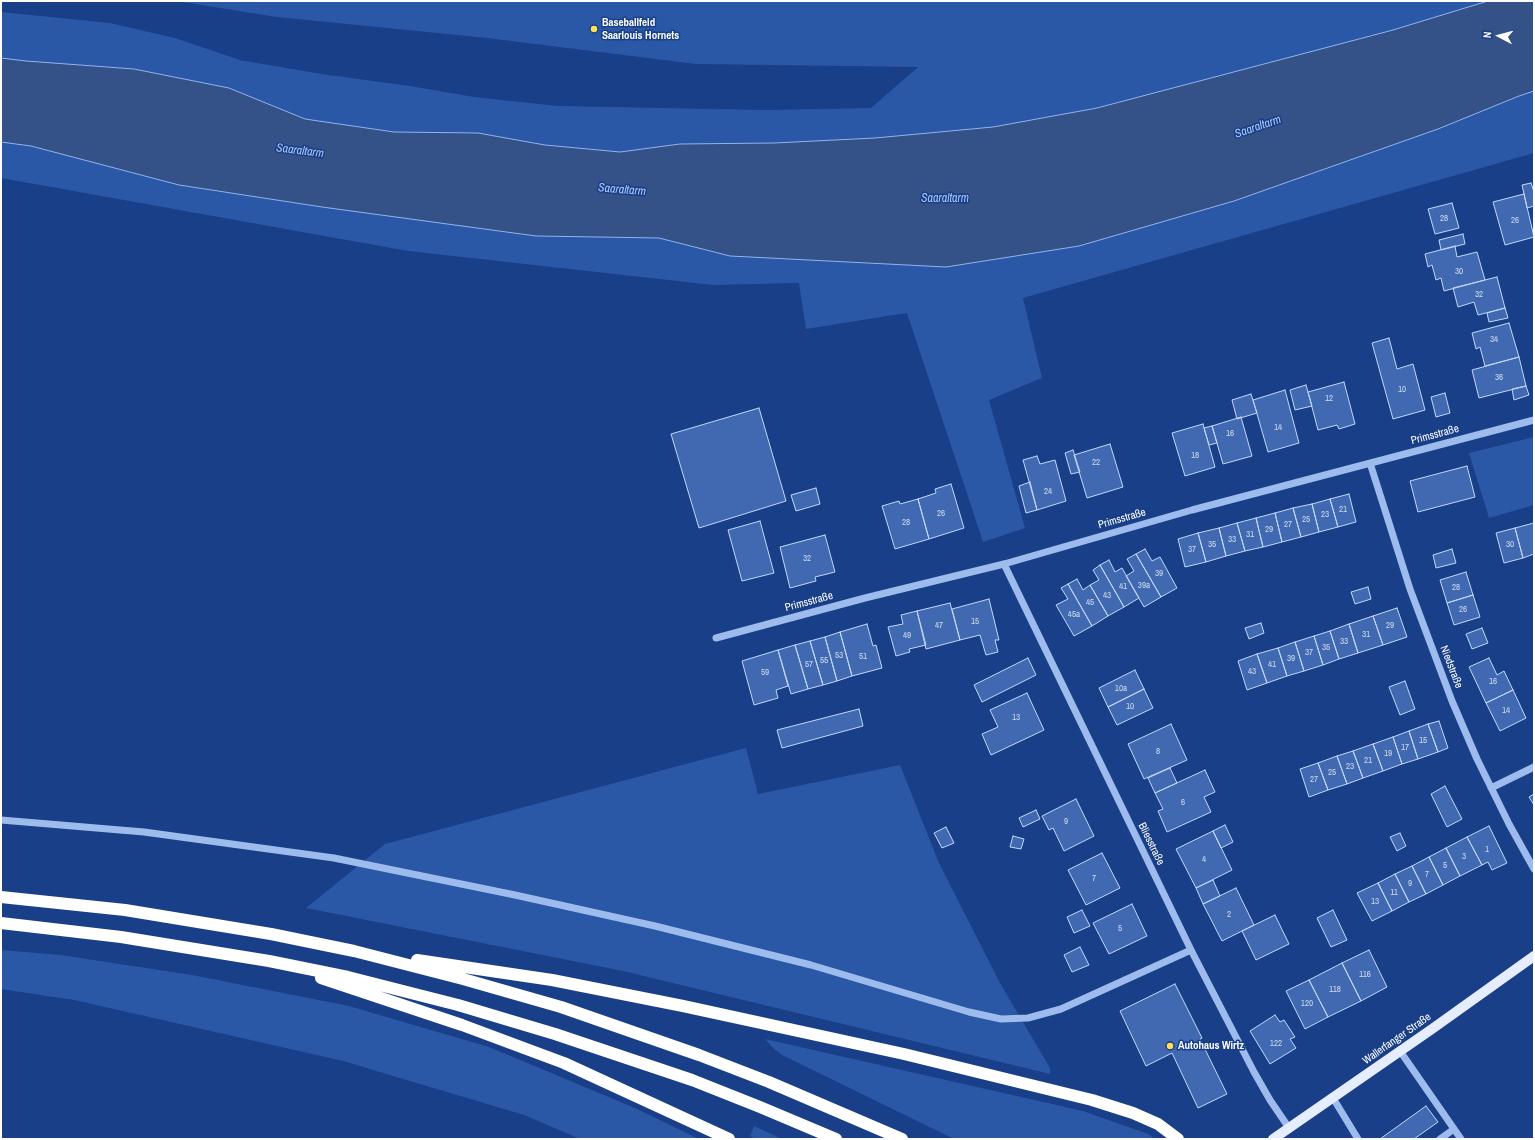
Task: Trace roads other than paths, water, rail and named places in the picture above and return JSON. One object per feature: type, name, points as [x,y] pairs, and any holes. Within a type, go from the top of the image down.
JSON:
[{"type":"highway","points":[[1,897],[125,910],[271,934],[354,951],[463,979],[561,1007],[699,1055],[769,1082],[902,1139]]},
{"type":"highway","points":[[1,923],[121,937],[269,961],[348,977],[458,1005],[555,1034],[692,1080],[836,1139]]},
{"type":"highway","points":[[354,951],[552,980],[683,1006],[904,1054],[1092,1100],[1133,1113],[1158,1124],[1178,1139]]},
{"type":"highway","points":[[269,961],[462,1025],[564,1063],[729,1139]]},
{"type":"main road","name":"Wallerfanger Straße","points":[[1273,1139],[1534,956]]},
{"type":"street","name":"Primsstraße","points":[[716,638],[865,598],[1004,564],[1192,510],[1534,420]]},
{"type":"street","name":"Niedstraße","points":[[1370,463],[1410,589],[1432,650],[1477,759],[1509,824],[1534,869]]},
{"type":"street","name":"Bliesstraße","points":[[1004,564],[1191,950],[1254,1072],[1270,1100],[1289,1128]]},
{"type":"street","points":[[1491,788],[1534,767]]},
{"type":"street","points":[[1,820],[144,832],[334,858],[515,895],[655,926],[811,965],[969,1012],[1001,1018],[1028,1018],[1061,1009],[1191,950]]},
{"type":"street","points":[[1400,1051],[1461,1139]]},
{"type":"street","points":[[1333,1098],[1358,1139]]},
{"type":"street","points":[[1440,1139],[1454,1129]]},
{"type":"water","name":"Saaraltarm","points":[[1488,1],[1534,1],[1534,91],[1438,129],[1234,201],[1079,246],[946,267],[730,256],[659,238],[536,236],[322,207],[179,185],[31,146],[1,142],[1,58],[134,69],[229,88],[305,119],[394,132],[478,133],[545,145],[620,152],[680,144],[774,143],[875,138],[993,127],[1097,108],[1393,30]]},
{"type":"place","name":"Baseballfeld Saarlouis Hornets","points":[[594,29]]},
{"type":"place","name":"Autohaus Wirtz","points":[[1170,1046]]}]
